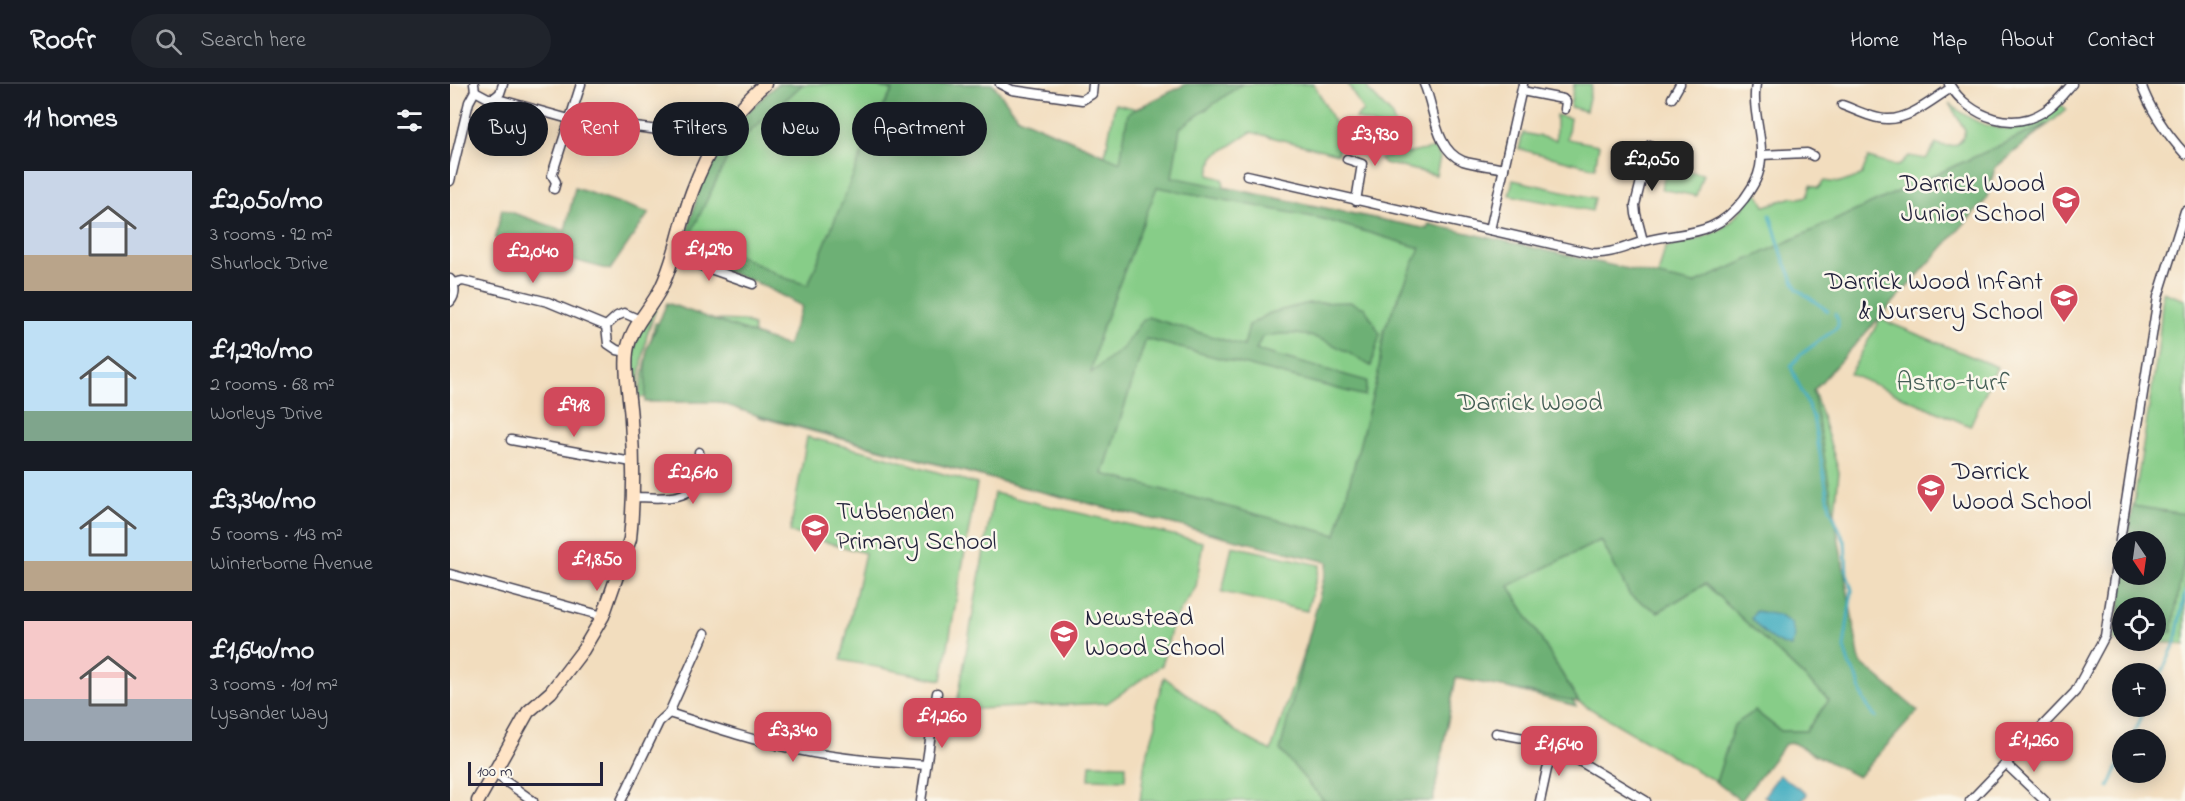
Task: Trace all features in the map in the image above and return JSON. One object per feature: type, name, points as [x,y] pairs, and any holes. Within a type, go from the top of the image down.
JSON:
[{"type":"street","points":[[494,98],[500,93],[503,84]]},
{"type":"street","points":[[575,102],[581,84]]},
{"type":"street","points":[[747,102],[765,84]]},
{"type":"street","points":[[1000,84],[1012,90],[1082,100],[1092,94],[1093,84]]},
{"type":"street","points":[[1424,84],[1439,134],[1449,150],[1463,161],[1504,169]]},
{"type":"street","points":[[1672,98],[1680,84]]},
{"type":"street","points":[[1248,176],[1598,254],[1643,241],[1690,234],[1713,226],[1737,207],[1757,179],[1761,155],[1755,99],[1756,84]]},
{"type":"street","points":[[1842,105],[1884,119],[1895,118],[1908,114],[1950,86],[1965,105],[1980,114],[2004,121],[2013,121],[2048,109],[2070,84]]},
{"type":"street","points":[[2140,84],[2148,103],[2185,154]]},
{"type":"street","points":[[1490,230],[1522,87],[1563,99],[1566,102],[1565,109]]},
{"type":"street","points":[[450,181],[474,88],[488,98],[560,116]]},
{"type":"street","points":[[1643,241],[1635,206],[1650,145]]},
{"type":"street","points":[[554,189],[556,182],[552,175],[560,149]]},
{"type":"street","points":[[1761,155],[1806,153],[1813,156]]},
{"type":"street","points":[[478,801],[528,712],[551,692],[583,650],[603,616],[630,539],[633,497],[627,352],[630,335],[660,288],[673,256],[691,193],[708,156]]},
{"type":"street","points":[[1347,159],[1362,164],[1356,201]]},
{"type":"street","points":[[1970,801],[2075,693],[2105,636],[2158,297],[2185,211]]},
{"type":"street","points":[[673,256],[753,284]]},
{"type":"street","points":[[450,302],[455,294],[452,281],[463,281],[548,302],[606,326]]},
{"type":"street","points":[[606,326],[617,316],[624,314],[640,320]]},
{"type":"street","points":[[606,326],[608,344],[617,350],[627,352]]},
{"type":"street","points":[[511,440],[632,462]]},
{"type":"street","points":[[633,497],[677,497],[686,494],[695,486],[701,474],[699,452]]},
{"type":"street","points":[[450,574],[603,616]]},
{"type":"street","points":[[621,801],[659,722],[669,713],[705,633]]},
{"type":"street","points":[[921,801],[937,693]]},
{"type":"street","points":[[669,713],[727,733],[798,750],[864,761],[926,765]]},
{"type":"street","points":[[1496,733],[1556,747],[1646,801]]},
{"type":"street","points":[[1540,801],[1547,769],[1556,747]]},
{"type":"street","points":[[2006,764],[2045,801]]},
{"type":"street","points":[[494,773],[533,801]]},
{"type":"green space","points":[[777,84],[993,84],[1018,117],[1105,155],[1115,104],[1142,110],[1144,105],[1197,84],[1314,84],[1335,124],[1340,127],[1338,154],[1251,132],[1213,157],[1209,175],[1223,179],[1224,187],[1427,229],[1429,224],[1655,287],[1665,248],[1695,240],[1728,224],[1756,189],[1765,206],[1793,197],[1807,196],[1811,185],[1818,188],[1824,181],[1840,183],[1861,176],[1868,158],[1896,166],[1909,156],[1926,159],[1936,144],[1951,146],[1959,143],[1965,130],[1949,103],[1977,122],[2005,129],[2018,128],[2032,123],[2061,104],[2066,110],[1995,168],[1986,200],[1811,381],[1839,472],[1834,522],[1781,523],[1658,612],[1705,584],[1829,700],[1806,731],[1781,731],[1755,711],[1735,725],[1716,782],[1579,702],[1508,586],[1601,540],[1614,565],[1603,532],[1493,570],[1576,706],[1474,679],[1455,678],[1433,801],[1140,801],[1145,761],[1156,725],[1156,705],[1164,677],[1238,733],[1271,751],[1334,562],[1034,490],[759,417],[756,415],[763,400],[639,397],[655,323],[686,326],[686,319],[744,321],[753,326],[754,334],[787,347],[802,306],[758,283],[680,254],[705,167],[712,156],[749,156],[749,111]]},
{"type":"green space","points":[[777,84],[803,84],[783,102],[761,102],[761,122],[749,133],[749,111]]},
{"type":"green space","name":"Darrick Wood","points":[[862,84],[993,84],[1018,117],[1120,162],[1128,113],[1186,84],[1242,84],[1180,128],[1172,177],[1427,229],[1429,224],[1694,284],[2047,124],[1995,168],[1986,200],[1813,391],[1860,662],[1918,711],[1858,777],[1793,743],[1785,744],[1741,801],[1716,782],[1734,725],[1755,711],[1781,731],[1806,731],[1829,700],[1705,584],[1658,612],[1630,596],[1601,540],[1509,586],[1579,702],[1456,678],[1433,801],[1324,801],[1280,750],[1328,562],[1034,490],[756,415],[718,402],[645,402],[647,349],[667,303],[787,346],[802,306],[758,283],[690,259],[696,252],[714,243],[785,278],[808,285],[861,156],[987,156],[987,102],[886,102],[893,90]],"holes":[[[1157,187],[1323,219],[1420,248],[1384,330],[1378,374],[1336,535],[1103,474],[1146,339],[1365,396],[1367,381],[1256,350],[1262,337],[1279,334],[1307,335],[1344,350],[1371,366],[1380,334],[1365,308],[1350,302],[1309,303],[1270,313],[1249,325],[1244,346],[1148,317],[1140,323],[1123,348],[1091,373],[1099,336]]]},
{"type":"green space","points":[[1348,84],[1367,84],[1368,90],[1391,114],[1405,154],[1435,148],[1440,157],[1436,175],[1384,163],[1380,159],[1388,157],[1383,128],[1355,118],[1363,111]]},
{"type":"green space","points":[[1574,84],[1592,84],[1586,111],[1570,107]]},
{"type":"green space","points":[[1556,115],[1570,118],[1567,139],[1599,145],[1595,168],[1519,149],[1523,133],[1556,140]]},
{"type":"green space","points":[[712,156],[728,156],[682,252],[705,167]]},
{"type":"green space","points":[[1667,167],[1703,174],[1696,196],[1661,189]]},
{"type":"green space","points":[[1513,180],[1595,198],[1592,211],[1509,195]]},
{"type":"green space","points":[[575,188],[649,213],[610,270],[495,239],[502,209],[565,231]]},
{"type":"green space","points":[[2163,292],[2185,300],[2185,645],[2166,643],[2166,597],[2121,597],[2122,585],[2166,585],[2166,531],[2130,531],[2158,350]]},
{"type":"green space","points":[[660,296],[647,335],[637,392],[632,381],[632,356],[636,342]]},
{"type":"green space","name":"Astro-turf","points":[[1880,319],[1997,367],[1970,426],[1850,374]]},
{"type":"green space","points":[[807,437],[880,455],[977,484],[942,680],[841,660],[865,553],[790,532]]},
{"type":"green space","name":"Newstead Wood School","points":[[994,493],[1203,542],[1196,587],[1173,622],[1162,665],[1107,703],[956,710]]},
{"type":"green space","points":[[2133,506],[2185,514],[2185,553],[2172,632],[2166,632],[2166,597],[2121,597],[2123,585],[2166,585],[2166,531],[2129,531]]},
{"type":"green space","points":[[1232,546],[1320,565],[1307,611],[1222,592]]},
{"type":"green space","points":[[1090,764],[1126,765],[1125,780],[1089,779]]},
{"type":"water","points":[[1756,611],[1778,615],[1791,623],[1795,636],[1791,647],[1773,640],[1759,628],[1751,618]]},
{"type":"water","points":[[1779,775],[1807,794],[1802,801],[1767,801],[1769,799],[1764,796]]},
{"type":"waterway","points":[[1770,215],[1784,260],[1797,289],[1828,311]]},
{"type":"waterway","points":[[1835,314],[1838,327],[1800,355],[1791,367],[1813,417],[1830,508],[1845,542],[1847,574],[1852,590],[1844,647],[1863,698],[1876,717]]},
{"type":"waterway","points":[[2166,663],[2175,643],[2185,592]]},
{"type":"waterway","points":[[2136,729],[2141,717]]},
{"type":"waterway","points":[[2109,787],[2112,780]]},
{"type":"place","name":"Darrick Wood Junior School","points":[[2066,226]]},
{"type":"place","name":"Darrick Wood Infant & Nursery School","points":[[2064,324]]},
{"type":"place","name":"Darrick Wood School","points":[[1931,514]]},
{"type":"place","name":"Tubbenden Primary School","points":[[815,554]]},
{"type":"place","name":"Newstead Wood School","points":[[1064,660]]}]
